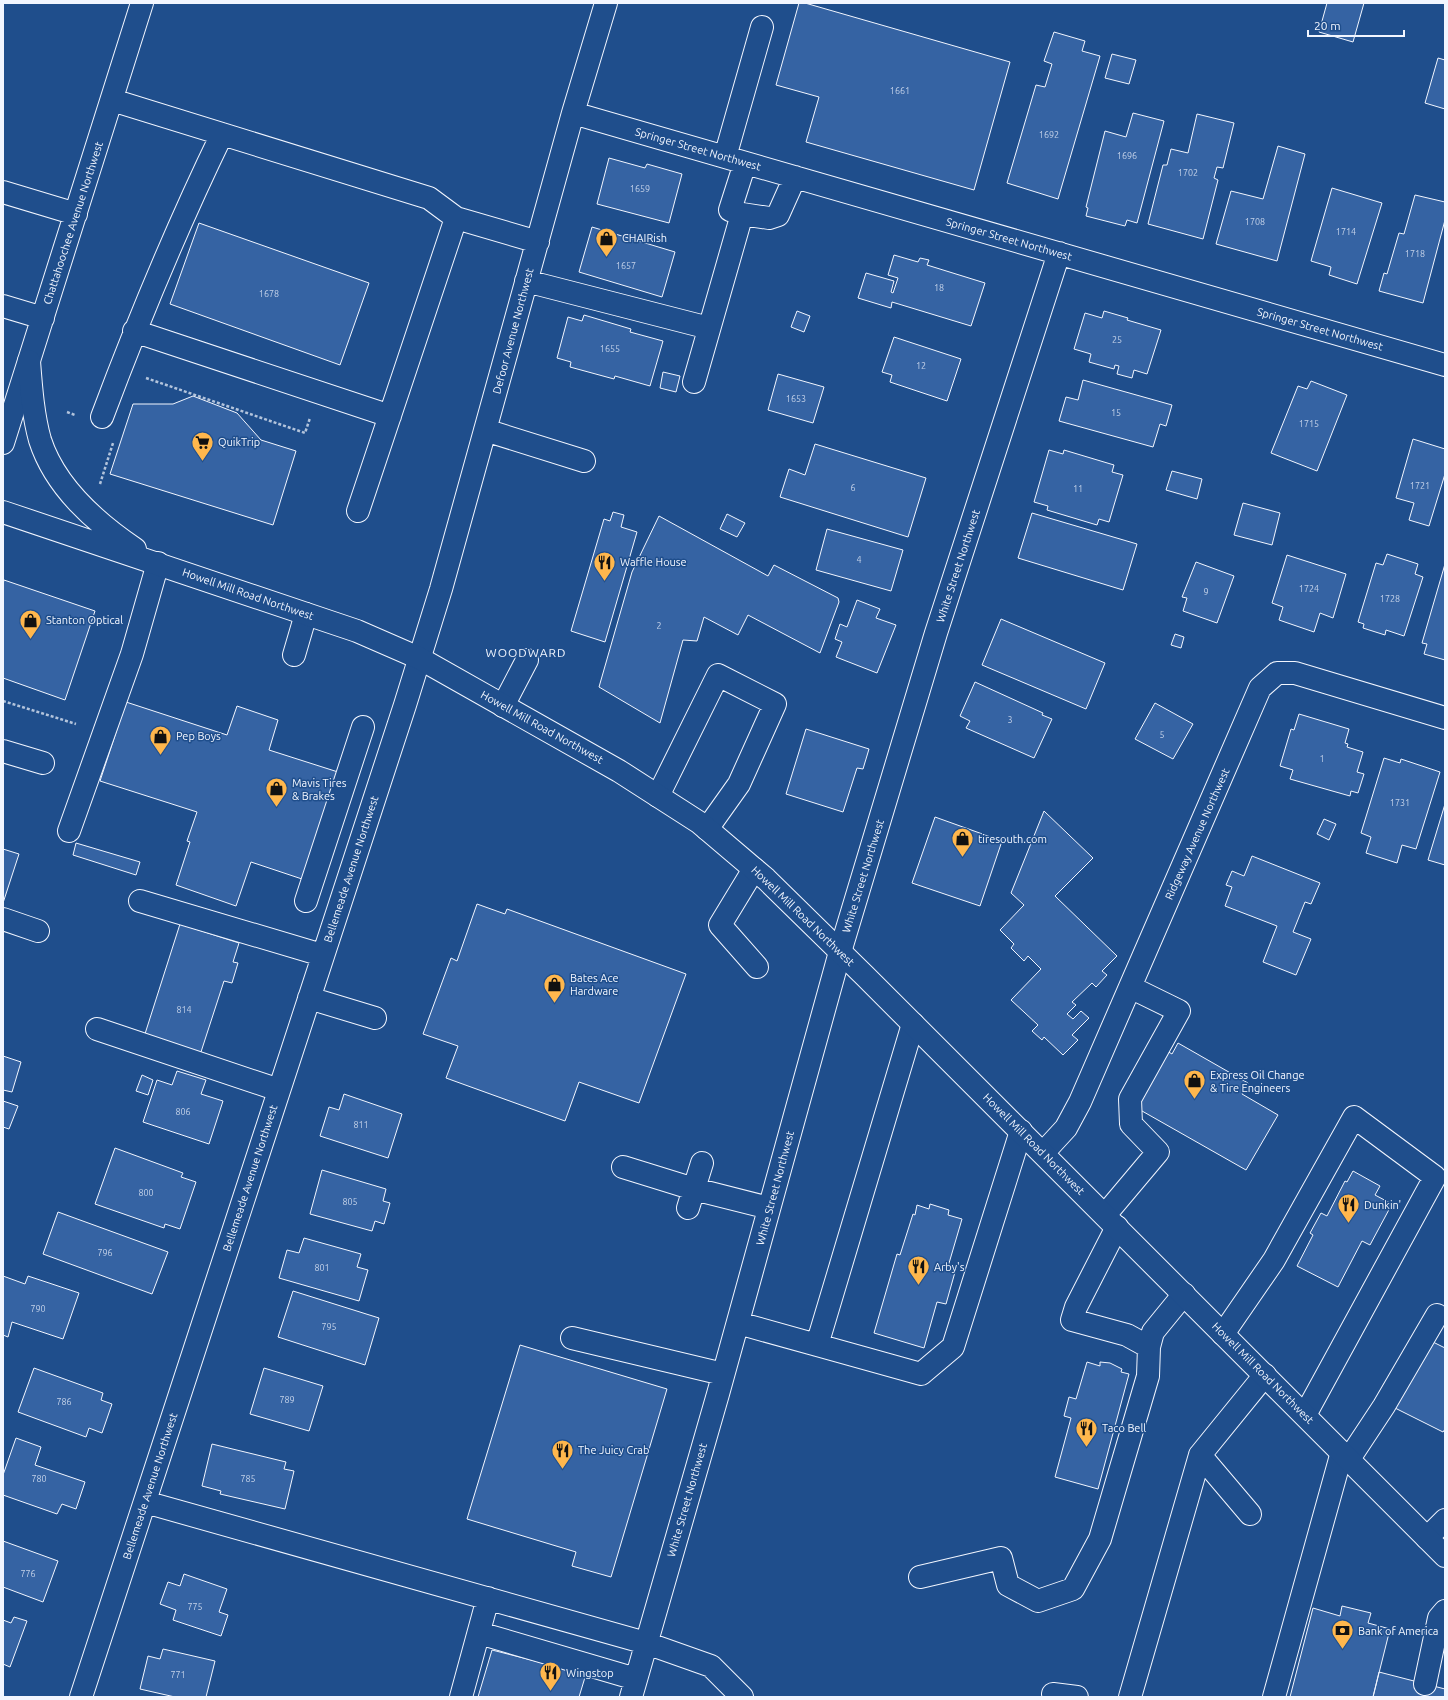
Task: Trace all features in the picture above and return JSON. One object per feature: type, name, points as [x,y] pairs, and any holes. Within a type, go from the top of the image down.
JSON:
[{"type":"street","name":"Chattahoochee Avenue Northwest","points":[[3,443],[142,3]]},
{"type":"street","name":"Defoor Avenue Northwest","points":[[419,658],[438,599],[573,113],[606,3]]},
{"type":"street","points":[[762,27],[735,160],[730,210],[742,214],[769,218],[778,215],[795,177]]},
{"type":"street","points":[[112,100],[429,198],[456,218],[538,242]]},
{"type":"street","name":"Springer Street Northwest","points":[[573,113],[1445,365]]},
{"type":"street","points":[[102,417],[134,331],[189,202],[222,134]]},
{"type":"street","points":[[3,192],[76,214]]},
{"type":"street","points":[[694,382],[742,214]]},
{"type":"street","points":[[358,511],[456,218]]},
{"type":"street","name":"White Street Northwest","points":[[634,1688],[738,1323],[840,952],[936,633],[1059,253]]},
{"type":"street","points":[[526,281],[709,328]]},
{"type":"street","points":[[3,306],[43,318]]},
{"type":"street","points":[[134,331],[390,416]]},
{"type":"street","points":[[29,361],[33,405],[40,440],[54,472],[77,501],[97,521],[118,538],[158,563],[132,654],[69,831]]},
{"type":"street","points":[[485,430],[584,460]]},
{"type":"street","name":"Howell Mill Road Northwest","points":[[3,512],[357,631],[419,658],[619,770],[700,823],[754,869],[840,952],[1044,1153],[1445,1556]]},
{"type":"street","points":[[294,655],[306,614]]},
{"type":"street","name":"Bellemeade Avenue Northwest","points":[[81,1697],[322,955],[405,706],[419,658]]},
{"type":"street","points":[[503,706],[527,660]]},
{"type":"street","name":"Ridgeway Avenue Northwest","points":[[1044,1153],[1066,1128],[1080,1102],[1260,688],[1277,673],[1295,673],[1445,718]]},
{"type":"street","points":[[658,796],[718,674],[775,704],[739,784],[707,829]]},
{"type":"street","points":[[306,901],[363,727]]},
{"type":"street","points":[[3,751],[42,763]]},
{"type":"street","points":[[754,869],[720,925],[756,966]]},
{"type":"street","points":[[140,901],[322,955]]},
{"type":"street","points":[[3,919],[38,931]]},
{"type":"street","points":[[1130,987],[1179,1011],[1130,1099],[1131,1124],[1158,1152],[1111,1221],[1072,1320],[1127,1335],[1149,1347]]},
{"type":"street","points":[[308,998],[375,1018]]},
{"type":"street","points":[[817,1345],[913,1024]]},
{"type":"street","points":[[97,1029],[279,1090]]},
{"type":"street","points":[[1223,1334],[1274,1260],[1354,1117],[1435,1177],[1305,1415]]},
{"type":"street","points":[[738,1323],[921,1374],[953,1347],[1021,1131]]},
{"type":"street","points":[[691,1199],[702,1163]]},
{"type":"street","points":[[623,1167],[691,1199],[769,1208]]},
{"type":"street","points":[[920,1577],[1001,1558],[1008,1585],[1038,1601],[1073,1589],[1100,1539],[1148,1376],[1149,1347],[1152,1332],[1184,1294]]},
{"type":"street","points":[[1274,1697],[1345,1456],[1384,1406],[1437,1315]]},
{"type":"street","points":[[572,1338],[723,1374]]},
{"type":"street","points":[[1130,1697],[1200,1455],[1265,1375]]},
{"type":"street","points":[[1200,1455],[1250,1514]]},
{"type":"street","points":[[145,1502],[646,1643],[711,1666],[742,1697]]},
{"type":"street","points":[[1427,1538],[1445,1520]]},
{"type":"street","points":[[461,1697],[488,1598]]},
{"type":"street","points":[[1425,1684],[1439,1618],[1445,1611]]},
{"type":"street","points":[[478,1633],[634,1688]]},
{"type":"street","points":[[1053,1694],[1077,1697]]},
{"type":"path","points":[[144,378],[305,433],[319,392]]},
{"type":"path","points":[[3,701],[76,724]]},
{"type":"building","points":[[799,3],[805,3],[1010,62],[974,190],[806,142],[819,97],[776,85]]},
{"type":"building","points":[[1327,3],[1364,3],[1353,42],[1319,32]]},
{"type":"building","points":[[1054,32],[1085,41],[1082,51],[1100,56],[1058,199],[1007,183],[1036,85],[1045,87],[1052,64],[1044,61]]},
{"type":"building","points":[[1112,54],[1136,60],[1129,84],[1105,78]]},
{"type":"building","points":[[1438,58],[1445,60],[1445,109],[1425,103]]},
{"type":"building","points":[[1133,113],[1164,121],[1137,223],[1127,220],[1125,226],[1086,216],[1088,208],[1086,207],[1105,131],[1126,137]]},
{"type":"building","points":[[1197,114],[1234,123],[1223,168],[1217,167],[1214,178],[1218,180],[1203,239],[1148,224],[1163,165],[1167,165],[1171,149],[1188,153]]},
{"type":"building","points":[[1278,146],[1305,154],[1277,261],[1216,244],[1231,191],[1263,199]]},
{"type":"building","points":[[609,158],[645,168],[647,164],[682,174],[669,223],[597,204]]},
{"type":"building","points":[[1332,188],[1382,203],[1357,284],[1329,275],[1331,267],[1311,261]]},
{"type":"building","points":[[1415,195],[1445,202],[1445,220],[1423,303],[1379,291],[1384,273],[1387,274],[1399,233],[1404,234]]},
{"type":"building","points":[[199,223],[369,283],[340,365],[170,304]]},
{"type":"building","points":[[592,227],[675,252],[662,297],[579,272]]},
{"type":"building","points":[[894,255],[918,262],[920,258],[929,260],[927,265],[985,283],[971,326],[892,302],[891,308],[858,298],[866,273],[894,281],[891,292],[893,293],[898,278],[888,275]]},
{"type":"building","points":[[797,311],[810,316],[804,332],[791,327]]},
{"type":"building","points":[[1104,311],[1128,318],[1127,320],[1161,330],[1147,374],[1134,370],[1132,378],[1117,374],[1119,366],[1115,365],[1114,369],[1089,362],[1091,354],[1074,349],[1085,313],[1102,318]]},
{"type":"building","points":[[584,315],[631,329],[630,332],[663,341],[650,386],[615,376],[614,379],[570,367],[571,362],[557,358],[568,317],[582,321]]},
{"type":"building","points":[[894,337],[961,359],[947,401],[890,382],[892,375],[882,372]]},
{"type":"building","points":[[663,372],[680,376],[676,392],[660,388]]},
{"type":"building","points":[[778,374],[824,387],[813,423],[768,410]]},
{"type":"building","points":[[1083,380],[1172,405],[1166,426],[1160,424],[1153,447],[1059,421],[1066,397],[1078,400]]},
{"type":"building","points":[[1311,381],[1347,395],[1317,471],[1271,453],[1298,386],[1307,389]]},
{"type":"building","name":"QuikTrip","points":[[193,396],[237,413],[261,440],[296,451],[273,525],[110,474],[133,404],[173,404]]},
{"type":"building","points":[[1413,439],[1445,449],[1445,474],[1429,526],[1409,520],[1414,503],[1396,498]]},
{"type":"building","points":[[815,444],[926,478],[908,537],[780,497],[789,469],[805,475]]},
{"type":"building","points":[[1049,450],[1063,454],[1064,450],[1114,465],[1112,472],[1123,475],[1109,522],[1099,519],[1097,525],[1047,510],[1048,506],[1034,502]]},
{"type":"building","points":[[1172,471],[1202,479],[1197,499],[1166,490]]},
{"type":"building","points":[[1243,503],[1280,513],[1272,545],[1234,535]]},
{"type":"building","name":"Waffle House","points":[[613,512],[624,515],[621,527],[637,532],[605,642],[571,631],[604,519],[610,521]]},
{"type":"building","points":[[1032,513],[1137,544],[1123,590],[1018,558]]},
{"type":"building","points":[[727,514],[745,523],[737,537],[720,529]]},
{"type":"building","points":[[659,516],[768,576],[774,565],[838,598],[839,602],[820,653],[748,615],[738,635],[704,617],[697,641],[683,640],[660,723],[599,687],[632,572]]},
{"type":"building","points":[[827,529],[903,550],[891,591],[816,570]]},
{"type":"building","points":[[1387,554],[1418,564],[1415,574],[1423,577],[1404,636],[1386,630],[1385,635],[1363,628],[1364,624],[1358,622],[1376,563],[1383,565]]},
{"type":"building","points":[[1287,555],[1346,574],[1333,618],[1320,613],[1314,632],[1279,620],[1283,607],[1272,603]]},
{"type":"building","points":[[1196,562],[1234,576],[1217,623],[1183,611],[1187,598],[1182,597]]},
{"type":"building","points":[[1445,564],[1445,660],[1424,654],[1427,644],[1422,643]]},
{"type":"building","points":[[4,580],[95,611],[65,700],[3,678]]},
{"type":"building","points":[[857,600],[880,609],[876,618],[896,625],[877,673],[836,657],[842,642],[835,639],[840,624],[847,627]]},
{"type":"building","points":[[1001,619],[1105,663],[1086,709],[982,665]]},
{"type":"building","points":[[1175,634],[1184,637],[1181,648],[1171,645]]},
{"type":"building","points":[[975,682],[1043,713],[1042,715],[1052,719],[1034,758],[966,728],[970,721],[960,716]]},
{"type":"building","points":[[126,702],[227,735],[237,706],[278,720],[269,750],[338,772],[302,879],[251,862],[236,906],[176,885],[190,842],[187,841],[197,812],[100,781]]},
{"type":"building","points":[[1155,703],[1193,724],[1173,759],[1135,739]]},
{"type":"building","points":[[1299,714],[1349,729],[1345,743],[1348,744],[1347,747],[1363,752],[1357,772],[1364,774],[1358,793],[1351,791],[1350,796],[1290,779],[1293,770],[1280,766],[1291,729],[1294,730]]},
{"type":"building","points":[[806,729],[869,749],[863,769],[857,768],[843,812],[786,794]]},
{"type":"building","points":[[1384,758],[1400,763],[1401,759],[1440,772],[1416,849],[1402,845],[1397,863],[1366,853],[1371,837],[1361,833]]},
{"type":"building","points":[[1445,804],[1445,865],[1428,860]]},
{"type":"building","points":[[1044,811],[1093,858],[1055,896],[1117,956],[1102,971],[1107,975],[1096,987],[1092,983],[1072,1002],[1076,1005],[1067,1014],[1073,1019],[1081,1011],[1089,1018],[1072,1035],[1078,1040],[1063,1055],[1044,1037],[1042,1040],[1032,1031],[1038,1025],[1011,1000],[1041,969],[1028,956],[1024,961],[1011,948],[1014,944],[1000,930],[1024,905],[1011,893]]},
{"type":"building","points":[[935,817],[1002,841],[980,906],[912,883]]},
{"type":"building","points":[[1324,819],[1336,824],[1329,840],[1317,834]]},
{"type":"building","points":[[76,843],[140,862],[136,875],[73,855]]},
{"type":"building","points":[[3,849],[19,854],[3,903]]},
{"type":"building","points":[[1252,856],[1320,883],[1311,904],[1305,902],[1293,932],[1311,939],[1296,975],[1263,962],[1277,926],[1225,906],[1232,887],[1226,885],[1232,871],[1244,876]]},
{"type":"building","name":"Bates Ace Hardware","points":[[477,904],[505,914],[507,909],[686,974],[639,1103],[579,1082],[565,1121],[446,1078],[458,1046],[423,1034],[451,958],[457,961]]},
{"type":"building","points":[[180,924],[239,943],[233,962],[238,963],[232,983],[224,981],[200,1055],[144,1037]]},
{"type":"building","name":"Express Oil Change & Tire Engineers","points":[[1178,1043],[1248,1083],[1242,1094],[1278,1115],[1246,1170],[1135,1107],[1167,1051],[1172,1054]]},
{"type":"building","points":[[3,1056],[21,1062],[12,1092],[3,1090]]},
{"type":"building","points":[[177,1071],[206,1080],[201,1094],[223,1101],[209,1144],[143,1122],[157,1080],[172,1085]]},
{"type":"building","points":[[142,1075],[153,1080],[148,1095],[136,1091]]},
{"type":"building","points":[[344,1094],[402,1114],[388,1158],[320,1136],[329,1107],[339,1110]]},
{"type":"building","points":[[3,1101],[18,1106],[9,1129],[3,1127]]},
{"type":"building","points":[[115,1148],[183,1173],[181,1177],[196,1182],[180,1229],[165,1224],[164,1228],[95,1204]]},
{"type":"building","points":[[322,1170],[386,1189],[383,1201],[390,1203],[384,1224],[375,1221],[372,1231],[310,1214]]},
{"type":"building","name":"Dunkin'","points":[[1353,1171],[1380,1186],[1375,1195],[1392,1204],[1370,1245],[1362,1241],[1338,1287],[1297,1266],[1313,1235],[1310,1233],[1321,1213],[1327,1216],[1345,1181],[1347,1182]]},
{"type":"building","name":"Arby's","points":[[930,1204],[949,1210],[948,1215],[962,1219],[947,1270],[955,1272],[946,1304],[937,1302],[924,1348],[874,1333],[897,1254],[900,1255],[913,1214],[915,1215],[917,1205],[929,1209]]},
{"type":"building","points":[[58,1212],[168,1252],[152,1294],[43,1254]]},
{"type":"building","points":[[304,1238],[361,1254],[357,1267],[368,1270],[359,1301],[279,1278],[287,1250],[299,1253]]},
{"type":"building","points":[[3,1276],[25,1284],[28,1276],[79,1293],[63,1339],[12,1322],[8,1337],[3,1335]]},
{"type":"building","points":[[293,1291],[379,1318],[365,1365],[278,1337]]},
{"type":"building","points":[[1425,1338],[1445,1348],[1445,1429],[1443,1432],[1395,1408]]},
{"type":"building","name":"The Juicy Crab","points":[[520,1345],[667,1389],[611,1577],[572,1566],[576,1552],[467,1519]]},
{"type":"building","name":"Taco Bell","points":[[1087,1362],[1100,1366],[1100,1362],[1110,1363],[1122,1369],[1121,1372],[1129,1374],[1098,1489],[1055,1477],[1071,1418],[1064,1416],[1069,1397],[1076,1399]]},
{"type":"building","points":[[34,1368],[103,1393],[101,1400],[112,1404],[102,1433],[89,1428],[86,1437],[18,1412]]},
{"type":"building","points":[[264,1368],[323,1386],[309,1431],[250,1414]]},
{"type":"building","points":[[16,1438],[41,1447],[35,1465],[85,1482],[76,1509],[62,1504],[57,1514],[3,1495],[3,1475]]},
{"type":"building","points":[[212,1444],[286,1462],[284,1469],[294,1471],[285,1509],[220,1494],[221,1491],[202,1486]]},
{"type":"building","points":[[3,1541],[58,1561],[43,1602],[3,1587]]},
{"type":"building","points":[[184,1574],[227,1589],[219,1612],[228,1615],[221,1636],[173,1620],[176,1610],[160,1604],[168,1582],[180,1586]]},
{"type":"building","name":"Bank of America","points":[[1342,1606],[1371,1613],[1368,1623],[1390,1629],[1373,1697],[1290,1697],[1313,1608],[1340,1616]]},
{"type":"building","points":[[14,1617],[27,1621],[10,1667],[3,1664],[3,1620],[11,1623]]},
{"type":"building","points":[[163,1649],[215,1661],[206,1697],[175,1697],[140,1689],[148,1656],[160,1659]]},
{"type":"building","points":[[492,1650],[586,1674],[579,1697],[478,1697]]},
{"type":"building","points":[[1379,1672],[1445,1689],[1445,1697],[1373,1697]]},
{"type":"place","name":"CHAIRish","points":[[607,258]]},
{"type":"place","name":"QuikTrip","points":[[203,462]]},
{"type":"place","name":"Waffle House","points":[[604,582]]},
{"type":"place","name":"Stanton Optical","points":[[30,640]]},
{"type":"place","name":"Pep Boys","points":[[160,756]]},
{"type":"place","name":"Mavis Tires & Brakes","points":[[277,808]]},
{"type":"place","name":"tiresouth.com","points":[[963,858]]},
{"type":"place","name":"Bates Ace Hardware","points":[[555,1004]]},
{"type":"place","name":"Express Oil Change & Tire Engineers","points":[[1195,1100]]},
{"type":"place","name":"Dunkin'","points":[[1348,1224]]},
{"type":"place","name":"Arby's","points":[[919,1286]]},
{"type":"place","name":"Taco Bell","points":[[1086,1448]]},
{"type":"place","name":"The Juicy Crab","points":[[562,1470]]},
{"type":"place","name":"Bank of America","points":[[1343,1650]]},
{"type":"place","name":"Wingstop","points":[[551,1692]]},
{"type":"district","name":"WOODWARD","points":[[526,653]]}]
